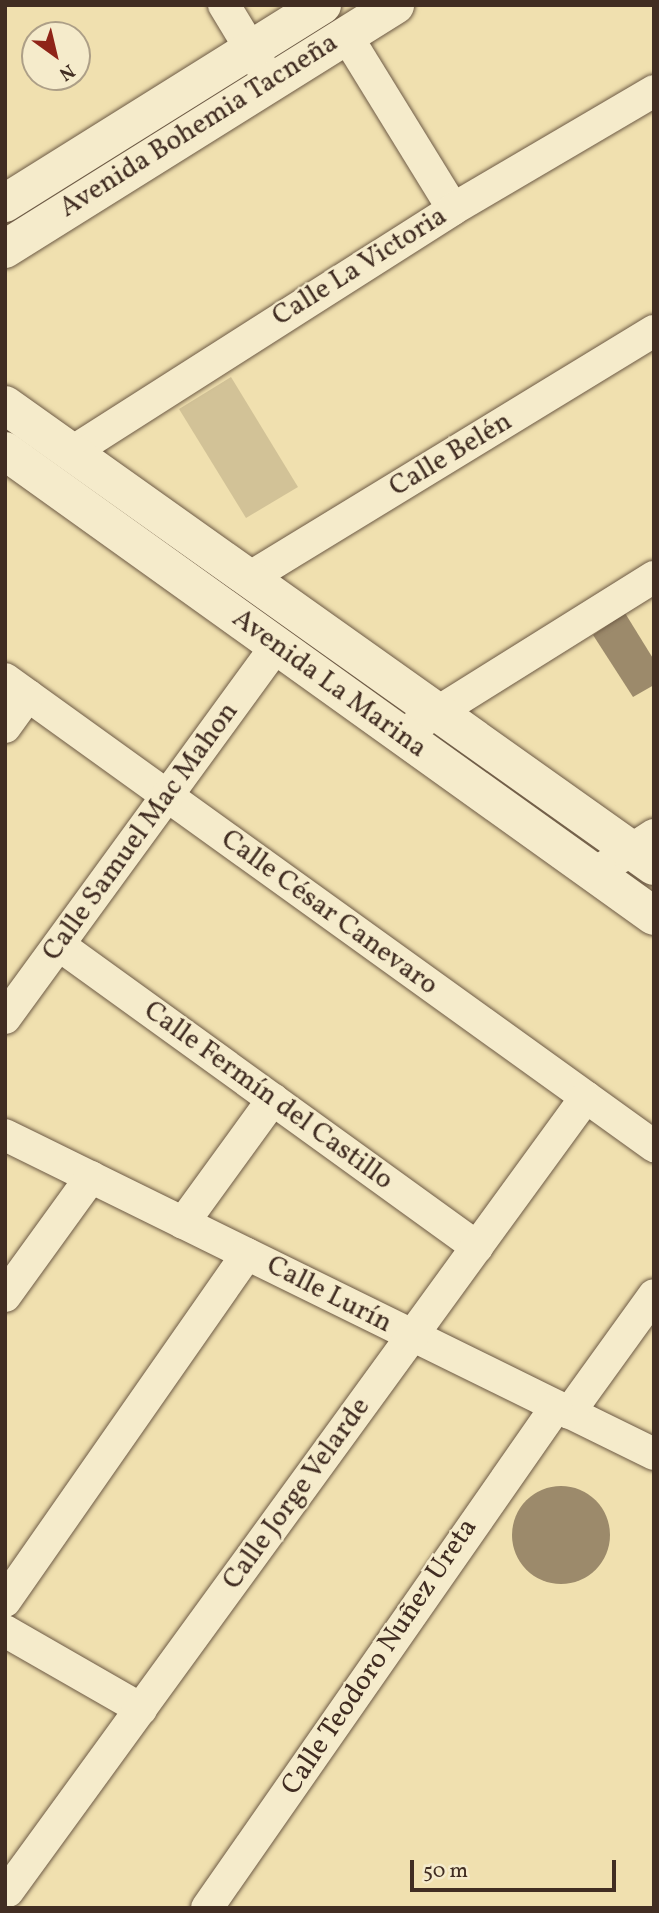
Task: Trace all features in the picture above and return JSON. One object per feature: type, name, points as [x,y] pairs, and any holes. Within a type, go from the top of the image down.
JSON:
[{"type":"street","points":[[224,5],[270,81]]},
{"type":"street","name":"Avenida Bohemia Tacneña","points":[[5,203],[322,5]]},
{"type":"street","name":"Avenida Bohemia Tacneña","points":[[5,249],[395,5]]},
{"type":"street","points":[[346,35],[453,209]]},
{"type":"street","name":"Calle La Victoria","points":[[72,453],[453,209],[654,90]]},
{"type":"street","name":"Calle Belén","points":[[249,578],[654,331]]},
{"type":"street","name":"Avenida La Marina","points":[[5,405],[436,712],[646,850]]},
{"type":"street","name":"Avenida La Marina","points":[[5,451],[654,916]]},
{"type":"street","points":[[401,735],[654,577]]},
{"type":"street","name":"Calle Samuel Mac Mahon","points":[[5,1018],[276,646]]},
{"type":"street","points":[[5,727],[17,687]]},
{"type":"street","name":"Calle César Canevaro","points":[[17,687],[654,1146]]},
{"type":"street","points":[[594,874],[646,850]]},
{"type":"street","name":"Calle Fermín del Castillo","points":[[59,945],[477,1247]]},
{"type":"street","name":"Calle Jorge Velarde","points":[[14,1896],[141,1709],[586,1097]]},
{"type":"street","points":[[183,1223],[273,1099]]},
{"type":"street","name":"Calle Lurín","points":[[5,1135],[654,1454]]},
{"type":"street","points":[[5,1296],[91,1177]]},
{"type":"street","points":[[5,1601],[247,1254]]},
{"type":"street","name":"Calle Teodoro Nuñez Ureta","points":[[207,1908],[562,1410],[654,1295]]},
{"type":"street","points":[[5,1631],[141,1709]]},
{"type":"shaded area","points":[[231,377],[298,487],[246,518],[179,409]]},
{"type":"building","points":[[625,613],[654,660],[654,685],[633,697],[593,635]]},
{"type":"building","points":[[561,1486],[580,1490],[596,1500],[606,1516],[610,1535],[606,1554],[596,1570],[580,1580],[561,1584],[542,1580],[526,1570],[516,1554],[512,1535],[516,1516],[526,1500],[542,1490]]}]
